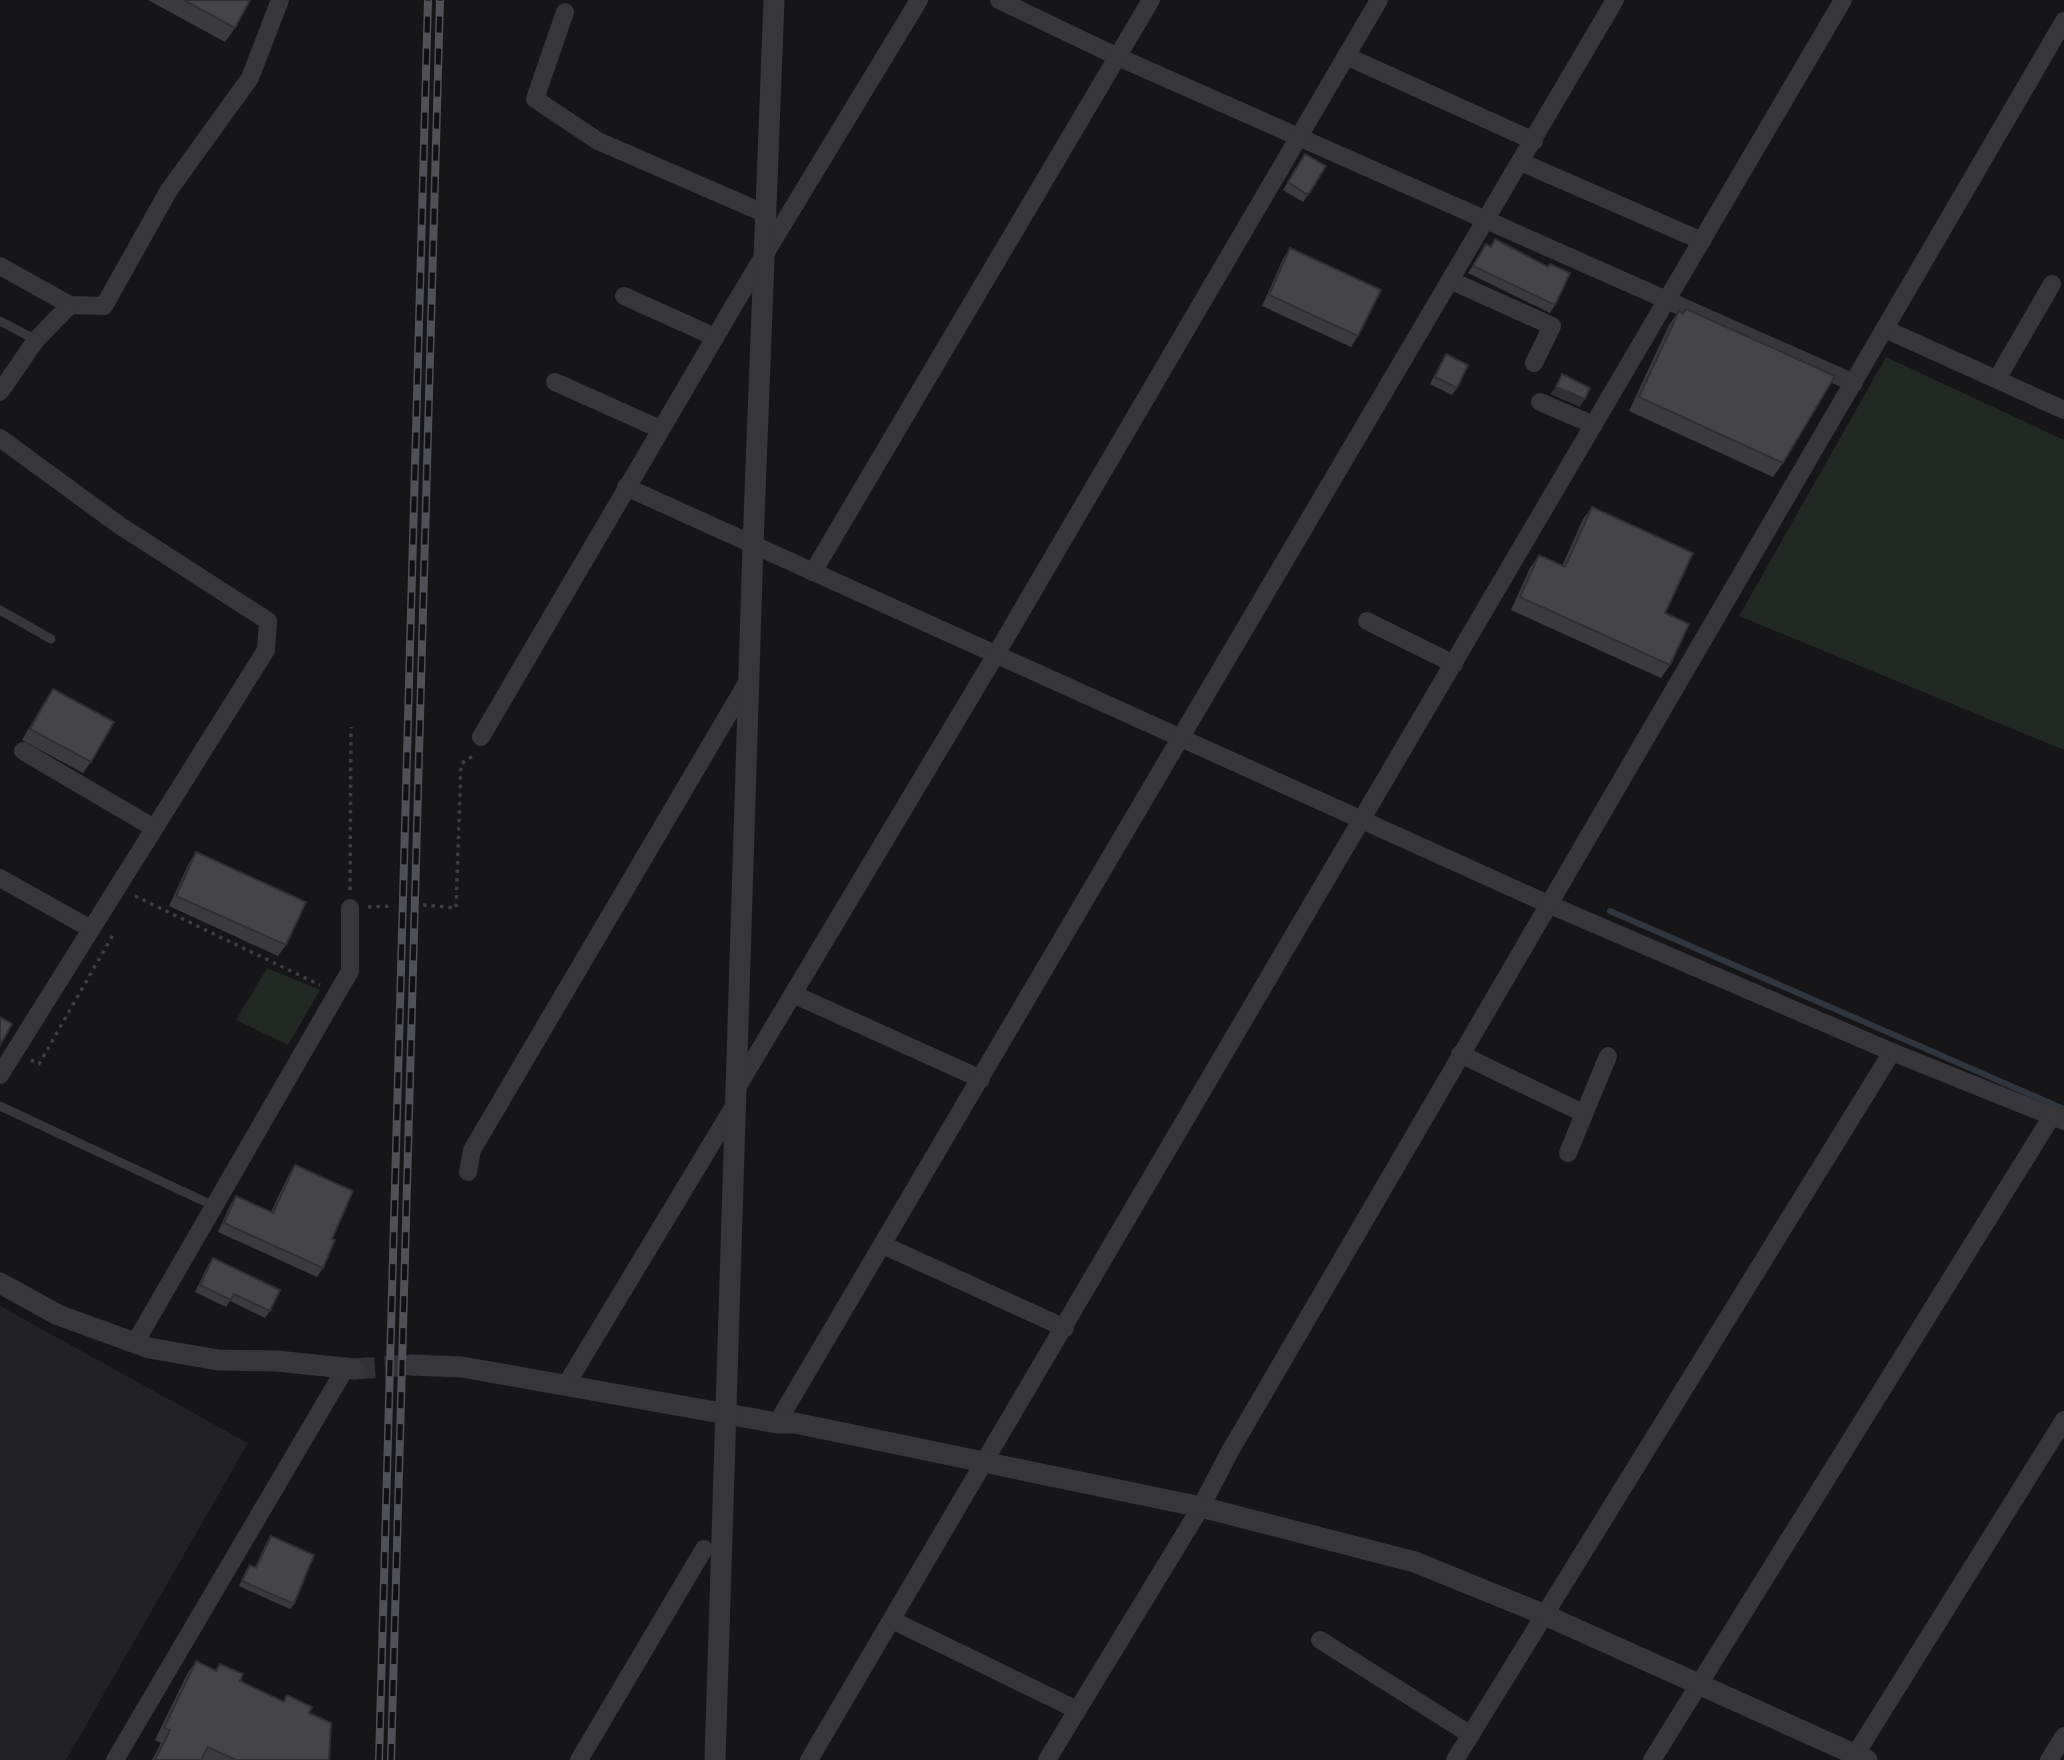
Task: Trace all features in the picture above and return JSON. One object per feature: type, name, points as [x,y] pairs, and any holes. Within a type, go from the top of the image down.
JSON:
[{"type":"street","points":[[0,265],[70,305],[104,306],[169,190],[250,78],[280,0]]},
{"type":"street","points":[[715,1760],[748,681],[774,0]]},
{"type":"street","points":[[481,737],[660,429],[919,0]]},
{"type":"street","points":[[999,0],[1118,57],[1300,135],[1854,383]]},
{"type":"street","points":[[813,572],[1151,0]]},
{"type":"street","points":[[566,1385],[1379,0]]},
{"type":"street","points":[[777,1423],[1489,219],[1615,0]]},
{"type":"street","points":[[809,1760],[1843,0]]},
{"type":"street","points":[[565,12],[535,99],[598,141],[766,214]]},
{"type":"street","points":[[1047,1760],[1201,1507],[1229,1453],[1460,1054],[2064,22]]},
{"type":"street","points":[[1346,56],[1534,141]]},
{"type":"street","points":[[1521,162],[1702,241]]},
{"type":"street","points":[[1452,281],[1552,326],[1534,363]]},
{"type":"street","points":[[1997,379],[2052,284]]},
{"type":"street","points":[[624,296],[715,337]]},
{"type":"street","points":[[0,391],[36,340],[70,305]]},
{"type":"street","points":[[1885,329],[2064,410]]},
{"type":"street","points":[[555,382],[660,429]]},
{"type":"street","points":[[1540,402],[1594,425]]},
{"type":"street","points":[[0,438],[119,525],[268,621],[266,650],[0,1075]]},
{"type":"street","points":[[626,487],[1180,740],[1363,819],[1548,904],[1892,1052],[2058,1118],[1652,1760]]},
{"type":"street","points":[[1367,621],[1454,664]]},
{"type":"street","points":[[468,1172],[472,1150],[748,681]]},
{"type":"street","points":[[23,751],[154,828]]},
{"type":"street","points":[[0,878],[91,929]]},
{"type":"street","points":[[135,1343],[349,971],[350,908]]},
{"type":"street","points":[[796,995],[981,1079]]},
{"type":"street","points":[[1455,1760],[1892,1052]]},
{"type":"street","points":[[1460,1054],[1583,1113]]},
{"type":"street","points":[[1568,1153],[1608,1056]]},
{"type":"street","points":[[883,1245],[1065,1328]]},
{"type":"street","points":[[0,1283],[58,1315],[135,1343],[218,1360],[277,1361],[349,1369],[116,1760]]},
{"type":"street","points":[[411,1365],[462,1367],[777,1423],[795,1423],[1201,1507],[1415,1562],[1545,1615],[1858,1758],[2064,1420]]},
{"type":"street","points":[[579,1760],[704,1549]]},
{"type":"street","points":[[892,1620],[1077,1710]]},
{"type":"street","points":[[1320,1640],[1471,1735]]},
{"type":"street","points":[[2049,1760],[2064,1736]]},
{"type":"lane","points":[[0,321],[36,340]]},
{"type":"lane","points":[[0,610],[51,639]]},
{"type":"lane","points":[[0,1106],[212,1205]]},
{"type":"path","points":[[350,908],[351,727]]},
{"type":"path","points":[[423,905],[456,908],[461,764],[473,758],[481,737]]},
{"type":"path","points":[[128,907],[135,895],[337,994]]},
{"type":"path","points":[[14,1050],[39,1064],[115,931]]},
{"type":"shaded area","points":[[1886,357],[2064,440],[2064,750],[1739,616]]},
{"type":"shaded area","points":[[267,968],[320,990],[288,1045],[236,1020]]},
{"type":"shaded area","points":[[0,1306],[248,1443],[66,1760],[0,1760]]},
{"type":"building","points":[[184,0],[250,0],[235,28]]},
{"type":"building","points":[[1305,154],[1326,166],[1308,195],[1288,182]]},
{"type":"building","points":[[1495,239],[1548,267],[1550,264],[1570,273],[1555,305],[1473,266],[1486,244],[1491,247]]},
{"type":"building","points":[[1290,248],[1381,290],[1358,336],[1269,295]]},
{"type":"building","points":[[1686,309],[1835,376],[1783,463],[1639,397],[1679,311],[1683,314]]},
{"type":"building","points":[[1446,354],[1468,365],[1457,388],[1435,377]]},
{"type":"building","points":[[1562,374],[1590,388],[1585,399],[1556,387]]},
{"type":"building","points":[[1592,507],[1693,553],[1665,613],[1689,624],[1670,665],[1520,597],[1539,555],[1565,567]]},
{"type":"building","points":[[53,689],[114,722],[91,762],[30,729]]},
{"type":"building","points":[[196,852],[306,902],[286,945],[176,896]]},
{"type":"building","points":[[0,1017],[12,1024],[0,1045]]},
{"type":"building","points":[[295,1165],[353,1191],[332,1239],[335,1240],[323,1268],[224,1223],[236,1196],[273,1213]]},
{"type":"building","points":[[213,1258],[280,1290],[270,1311],[234,1294],[231,1300],[200,1285]]},
{"type":"building","points":[[271,1536],[314,1555],[294,1604],[242,1581],[250,1565],[256,1568]]},
{"type":"building","points":[[196,1661],[216,1671],[220,1664],[243,1674],[240,1681],[284,1702],[287,1695],[312,1707],[309,1713],[331,1723],[329,1760],[236,1760],[208,1747],[201,1760],[155,1760],[170,1730],[164,1728]]},
{"type":"waterway","points":[[1610,911],[2064,1109]]},
{"type":"tunnel","points":[[354,1369],[411,1365]]},
{"type":"railway","points":[[379,1760],[428,0]]},
{"type":"railway","points":[[391,1760],[440,0]]}]
